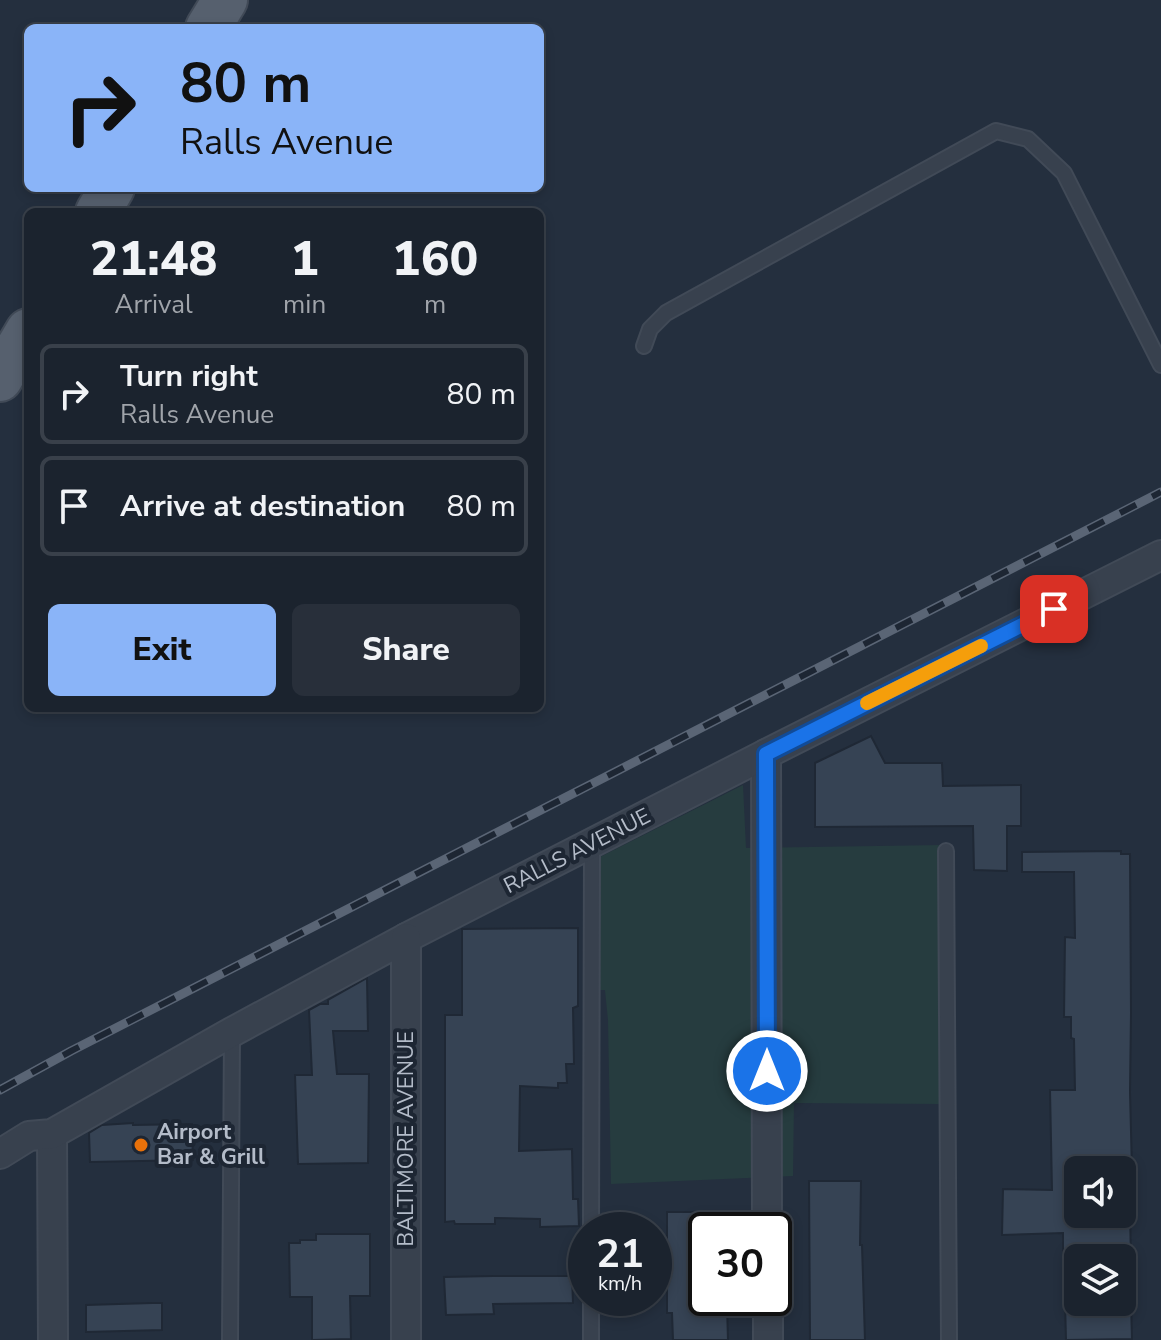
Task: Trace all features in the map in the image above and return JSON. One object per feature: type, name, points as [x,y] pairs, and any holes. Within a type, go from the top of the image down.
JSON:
[{"type":"main road","points":[[210,24],[225,0]]},
{"type":"main road","points":[[0,379],[24,338]]},
{"type":"street","name":"RALLS AVENUE","points":[[0,1154],[29,1136],[52,1134],[406,938],[1161,555]]},
{"type":"street","points":[[766,754],[767,1212]]},
{"type":"street","name":"BALTIMORE AVENUE","points":[[406,938],[406,1340]]},
{"type":"street","points":[[52,1134],[53,1340]]},
{"type":"street","points":[[768,1316],[768,1340]]},
{"type":"lane","points":[[644,346],[650,329],[666,313],[996,131],[1028,139],[1064,173],[1161,365]]},
{"type":"lane","points":[[591,1212],[592,844]]},
{"type":"lane","points":[[946,851],[949,1340]]},
{"type":"lane","points":[[230,1340],[232,1032]]},
{"type":"lane","points":[[591,1316],[591,1340]]},
{"type":"green space","points":[[743,785],[746,848],[942,845],[940,1104],[794,1103],[793,1176],[611,1184],[608,1020],[605,990],[597,990],[596,859]]},
{"type":"building","points":[[871,736],[885,763],[942,763],[943,786],[1021,785],[1021,826],[1007,826],[1007,871],[974,870],[973,826],[815,827],[815,763]]},
{"type":"building","points":[[1121,851],[1121,854],[1130,854],[1132,1156],[1064,1156],[1064,1228],[1130,1228],[1131,1244],[1064,1244],[1064,1258],[1063,1233],[1002,1235],[1003,1189],[1052,1190],[1050,1090],[1075,1090],[1071,1017],[1064,1017],[1065,937],[1075,938],[1074,872],[1022,872],[1022,852]]},
{"type":"building","points":[[578,928],[578,1006],[573,1008],[574,1064],[566,1064],[567,1083],[558,1083],[558,1088],[520,1086],[519,1151],[572,1149],[573,1199],[578,1199],[578,1212],[568,1212],[568,1226],[540,1227],[540,1219],[495,1218],[495,1224],[445,1222],[445,1015],[462,1015],[462,929]]},
{"type":"building","points":[[367,978],[368,1031],[333,1031],[337,1074],[369,1074],[368,1163],[298,1164],[295,1075],[312,1075],[309,1010],[320,1004],[328,1004],[328,1000]]},
{"type":"building","name":"Airport Bar & Grill","points":[[192,1124],[193,1160],[90,1162],[89,1133],[102,1125]]},
{"type":"building","points":[[809,1181],[861,1181],[860,1245],[865,1340],[810,1340]]},
{"type":"building","points":[[672,1212],[688,1212],[688,1316],[727,1316],[728,1340],[673,1340]]},
{"type":"building","points":[[316,1234],[370,1234],[370,1296],[350,1296],[351,1339],[312,1340],[312,1297],[290,1297],[289,1243],[316,1240]]},
{"type":"building","points":[[568,1276],[568,1303],[493,1304],[494,1314],[446,1315],[444,1277]]},
{"type":"building","points":[[162,1303],[162,1330],[86,1332],[86,1305]]},
{"type":"building","points":[[1065,1316],[1131,1316],[1132,1339],[1066,1340]]},
{"type":"railway","points":[[0,1090],[1161,492]]},
{"type":"slow traffic","points":[[867,703],[981,646]]},
{"type":"place","name":"Airport Bar & Grill","points":[[141,1145]]},
{"type":"route","points":[[767,1071],[766,754],[1054,609]]}]
